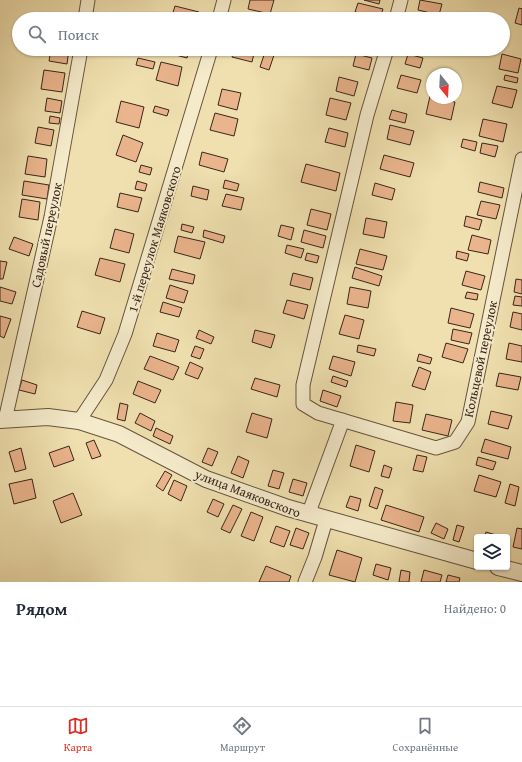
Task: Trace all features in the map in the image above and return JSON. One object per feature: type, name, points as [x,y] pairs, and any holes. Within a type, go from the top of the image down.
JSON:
[{"type":"street","points":[[86,12],[88,0]]},
{"type":"street","points":[[221,12],[224,0]]},
{"type":"street","points":[[398,12],[401,0]]},
{"type":"street","name":"Садовый переулок","points":[[3,420],[51,216],[80,56]]},
{"type":"street","name":"1-й переулок Маяковского","points":[[79,421],[106,380],[124,334],[209,56]]},
{"type":"street","name":"Кольцевой переулок","points":[[385,56],[367,115],[303,385],[303,404],[318,413],[436,448],[455,442],[468,422],[522,159]]},
{"type":"street","name":"улица Маяковского","points":[[3,420],[48,417],[79,421],[119,434],[206,479],[308,515],[474,560]]},
{"type":"street","points":[[308,515],[343,420]]},
{"type":"street","points":[[306,582],[326,520]]},
{"type":"street","points":[[510,570],[522,573]]},
{"type":"building","points":[[250,0],[274,0],[271,12],[261,12],[248,9]]},
{"type":"building","points":[[364,0],[380,0],[379,4]]},
{"type":"building","points":[[420,0],[442,4],[440,12],[426,12],[418,10]]},
{"type":"building","points":[[358,3],[383,9],[382,12],[355,12]]},
{"type":"building","points":[[175,6],[199,12],[173,12]]},
{"type":"building","points":[[519,8],[522,9],[522,25],[515,23]]},
{"type":"building","points":[[50,56],[68,56],[67,64],[49,61]]},
{"type":"building","points":[[232,56],[253,56],[252,62]]},
{"type":"building","points":[[264,56],[274,56],[269,70],[260,67]]},
{"type":"building","points":[[356,56],[372,58],[369,70],[353,66]]},
{"type":"building","points":[[407,56],[423,58],[420,68],[405,64]]},
{"type":"building","points":[[502,56],[510,56],[521,59],[518,73],[499,69]]},
{"type":"building","points":[[138,58],[155,62],[153,69],[136,65]]},
{"type":"building","points":[[161,62],[182,67],[178,86],[156,80]]},
{"type":"building","points":[[44,70],[65,73],[62,92],[41,89]]},
{"type":"building","points":[[401,75],[421,80],[417,93],[397,88]]},
{"type":"building","points":[[505,75],[518,78],[517,83],[504,80]]},
{"type":"building","points":[[339,77],[358,82],[354,96],[336,91]]},
{"type":"building","points":[[497,86],[517,90],[512,108],[492,103]]},
{"type":"building","points":[[222,89],[241,93],[237,110],[218,105]]},
{"type":"building","points":[[47,98],[62,101],[60,113],[45,111]]},
{"type":"building","points":[[330,98],[351,103],[346,120],[326,115]]},
{"type":"building","points":[[121,101],[144,107],[139,128],[116,122]]},
{"type":"building","points":[[428,104],[455,104],[451,120],[426,114]]},
{"type":"building","points":[[155,106],[169,110],[167,116],[153,112]]},
{"type":"building","points":[[392,110],[407,114],[405,123],[389,119]]},
{"type":"building","points":[[215,113],[238,119],[234,136],[210,130]]},
{"type":"building","points":[[50,116],[60,118],[59,124],[49,123]]},
{"type":"building","points":[[483,119],[507,124],[503,142],[479,136]]},
{"type":"building","points":[[390,125],[414,131],[410,145],[387,139]]},
{"type":"building","points":[[38,127],[54,130],[51,146],[35,143]]},
{"type":"building","points":[[329,128],[348,133],[345,147],[325,142]]},
{"type":"building","points":[[123,135],[143,143],[136,162],[116,155]]},
{"type":"building","points":[[463,139],[477,142],[475,151],[461,147]]},
{"type":"building","points":[[482,143],[498,146],[495,157],[480,153]]},
{"type":"building","points":[[202,152],[228,159],[224,172],[199,165]]},
{"type":"building","points":[[384,155],[414,163],[410,177],[380,169]]},
{"type":"building","points":[[28,156],[47,159],[45,177],[25,174]]},
{"type":"building","points":[[306,164],[340,173],[336,191],[301,182]]},
{"type":"building","points":[[141,165],[152,168],[150,175],[139,172]]},
{"type":"building","points":[[225,180],[239,184],[237,191],[223,188]]},
{"type":"building","points":[[24,181],[49,185],[47,199],[22,195]]},
{"type":"building","points":[[137,181],[147,184],[145,191],[135,189]]},
{"type":"building","points":[[480,182],[504,188],[502,198],[478,192]]},
{"type":"building","points":[[375,183],[395,189],[392,200],[372,195]]},
{"type":"building","points":[[193,186],[209,190],[207,200],[191,196]]},
{"type":"building","points":[[120,193],[142,198],[138,212],[117,207]]},
{"type":"building","points":[[226,194],[244,198],[241,210],[222,206]]},
{"type":"building","points":[[22,199],[40,202],[38,220],[19,217]]},
{"type":"building","points":[[481,201],[500,205],[496,219],[477,215]]},
{"type":"building","points":[[311,209],[331,214],[327,230],[307,225]]},
{"type":"building","points":[[466,216],[482,220],[479,230],[464,226]]},
{"type":"building","points":[[366,218],[387,222],[384,238],[363,234]]},
{"type":"building","points":[[182,224],[194,227],[192,233],[181,230]]},
{"type":"building","points":[[281,225],[294,228],[291,240],[278,236]]},
{"type":"building","points":[[115,229],[134,234],[129,253],[110,248]]},
{"type":"building","points":[[204,230],[225,236],[223,243],[203,237]]},
{"type":"building","points":[[304,230],[326,236],[323,248],[301,242]]},
{"type":"building","points":[[472,235],[491,240],[488,254],[468,250]]},
{"type":"building","points":[[178,236],[205,242],[200,259],[174,252]]},
{"type":"building","points":[[14,237],[33,244],[29,256],[9,249]]},
{"type":"building","points":[[287,245],[304,249],[301,258],[285,253]]},
{"type":"building","points":[[360,249],[387,256],[383,270],[356,264]]},
{"type":"building","points":[[457,251],[469,254],[467,261],[456,258]]},
{"type":"building","points":[[307,253],[319,256],[317,263],[305,260]]},
{"type":"building","points":[[100,258],[125,264],[120,282],[95,275]]},
{"type":"building","points":[[0,261],[7,262],[3,279],[0,279]]},
{"type":"building","points":[[355,267],[382,276],[379,286],[352,278]]},
{"type":"building","points":[[172,269],[195,275],[193,284],[169,279]]},
{"type":"building","points":[[466,271],[485,276],[481,290],[462,285]]},
{"type":"building","points":[[293,273],[313,278],[310,290],[290,285]]},
{"type":"building","points":[[516,279],[522,280],[522,294],[514,292]]},
{"type":"building","points":[[170,285],[188,291],[184,303],[166,298]]},
{"type":"building","points":[[0,287],[16,292],[12,304],[0,301]]},
{"type":"building","points":[[350,287],[371,291],[368,308],[347,304]]},
{"type":"building","points":[[467,292],[478,294],[477,300],[465,298]]},
{"type":"building","points":[[515,296],[522,297],[522,306],[513,305]]},
{"type":"building","points":[[287,300],[308,305],[304,319],[283,313]]},
{"type":"building","points":[[163,302],[182,308],[179,317],[160,312]]},
{"type":"building","points":[[451,308],[474,314],[470,328],[448,323]]},
{"type":"building","points":[[82,311],[105,318],[100,334],[77,327]]},
{"type":"building","points":[[513,312],[522,314],[522,330],[510,327]]},
{"type":"building","points":[[345,315],[364,320],[359,339],[339,334]]},
{"type":"building","points":[[0,316],[11,319],[4,338],[0,336]]},
{"type":"building","points":[[453,329],[472,333],[469,344],[451,340]]},
{"type":"building","points":[[199,330],[214,337],[211,344],[196,338]]},
{"type":"building","points":[[255,330],[275,335],[271,348],[252,342]]},
{"type":"building","points":[[157,333],[179,340],[175,352],[153,346]]},
{"type":"building","points":[[446,343],[468,349],[463,363],[442,357]]},
{"type":"building","points":[[509,343],[522,346],[522,362],[506,359]]},
{"type":"building","points":[[358,345],[376,349],[374,356],[357,352]]},
{"type":"building","points":[[195,346],[204,349],[200,359],[191,356]]},
{"type":"building","points":[[419,354],[432,358],[430,364],[417,361]]},
{"type":"building","points":[[150,356],[179,367],[173,380],[144,369]]},
{"type":"building","points":[[333,356],[355,362],[351,376],[329,369]]},
{"type":"building","points":[[190,362],[203,368],[198,379],[185,374]]},
{"type":"building","points":[[419,367],[431,372],[425,390],[412,386]]},
{"type":"building","points":[[499,373],[521,377],[518,390],[496,386]]},
{"type":"building","points":[[333,376],[348,381],[346,387],[331,382]]},
{"type":"building","points":[[255,378],[280,385],[277,397],[251,389]]},
{"type":"building","points":[[22,380],[37,385],[35,394],[19,390]]},
{"type":"building","points":[[138,381],[161,390],[155,403],[133,394]]},
{"type":"building","points":[[323,390],[341,396],[337,407],[320,401]]},
{"type":"building","points":[[396,402],[413,405],[410,423],[393,421]]},
{"type":"building","points":[[120,403],[128,405],[125,421],[117,419]]},
{"type":"building","points":[[491,411],[512,416],[508,429],[488,424]]},
{"type":"building","points":[[140,413],[155,421],[151,431],[135,423]]},
{"type":"building","points":[[252,413],[272,419],[267,438],[246,432]]},
{"type":"building","points":[[426,414],[452,420],[448,436],[422,430]]},
{"type":"building","points":[[156,428],[173,436],[170,444],[153,436]]},
{"type":"building","points":[[485,439],[511,447],[508,459],[481,452]]},
{"type":"building","points":[[94,440],[101,456],[92,459],[86,443]]},
{"type":"building","points":[[356,445],[375,451],[369,472],[350,466]]},
{"type":"building","points":[[69,446],[74,460],[54,467],[49,453]]},
{"type":"building","points":[[21,448],[26,469],[15,472],[9,452]]},
{"type":"building","points":[[208,448],[218,452],[212,466],[202,462]]},
{"type":"building","points":[[417,455],[427,457],[423,472],[413,470]]},
{"type":"building","points":[[238,456],[249,461],[243,478],[231,473]]},
{"type":"building","points":[[478,457],[496,462],[493,470],[476,465]]},
{"type":"building","points":[[384,465],[392,468],[389,478],[381,476]]},
{"type":"building","points":[[273,470],[284,473],[279,489],[268,486]]},
{"type":"building","points":[[165,471],[172,475],[163,491],[156,486]]},
{"type":"building","points":[[479,475],[501,482],[496,497],[474,491]]},
{"type":"building","points":[[32,479],[36,498],[14,504],[9,484]]},
{"type":"building","points":[[293,479],[307,483],[303,496],[289,492]]},
{"type":"building","points":[[174,480],[187,486],[181,501],[168,494]]},
{"type":"building","points":[[510,484],[519,487],[515,506],[505,503]]},
{"type":"building","points":[[375,487],[383,490],[377,509],[369,506]]},
{"type":"building","points":[[73,493],[82,515],[61,523],[53,501]]},
{"type":"building","points":[[350,496],[361,499],[358,511],[346,507]]},
{"type":"building","points":[[213,499],[224,504],[218,517],[207,512]]},
{"type":"building","points":[[233,505],[242,509],[230,533],[221,529]]},
{"type":"building","points":[[386,505],[424,517],[419,532],[381,520]]},
{"type":"building","points":[[251,512],[263,517],[254,541],[241,536]]},
{"type":"building","points":[[436,523],[448,529],[444,539],[431,533]]},
{"type":"building","points":[[457,525],[464,527],[459,542],[453,540]]},
{"type":"building","points":[[276,526],[290,531],[284,547],[270,542]]},
{"type":"building","points":[[296,528],[309,533],[303,549],[290,545]]},
{"type":"building","points":[[517,528],[522,529],[522,549],[513,547]]},
{"type":"building","points":[[337,550],[362,558],[355,582],[329,575]]},
{"type":"building","points":[[376,564],[391,568],[388,580],[373,575]]},
{"type":"building","points":[[266,566],[291,576],[289,582],[259,582]]},
{"type":"building","points":[[401,570],[410,572],[409,582],[399,582]]},
{"type":"building","points":[[424,570],[442,575],[440,582],[421,582]]},
{"type":"building","points":[[448,575],[460,578],[459,582],[446,582]]}]
